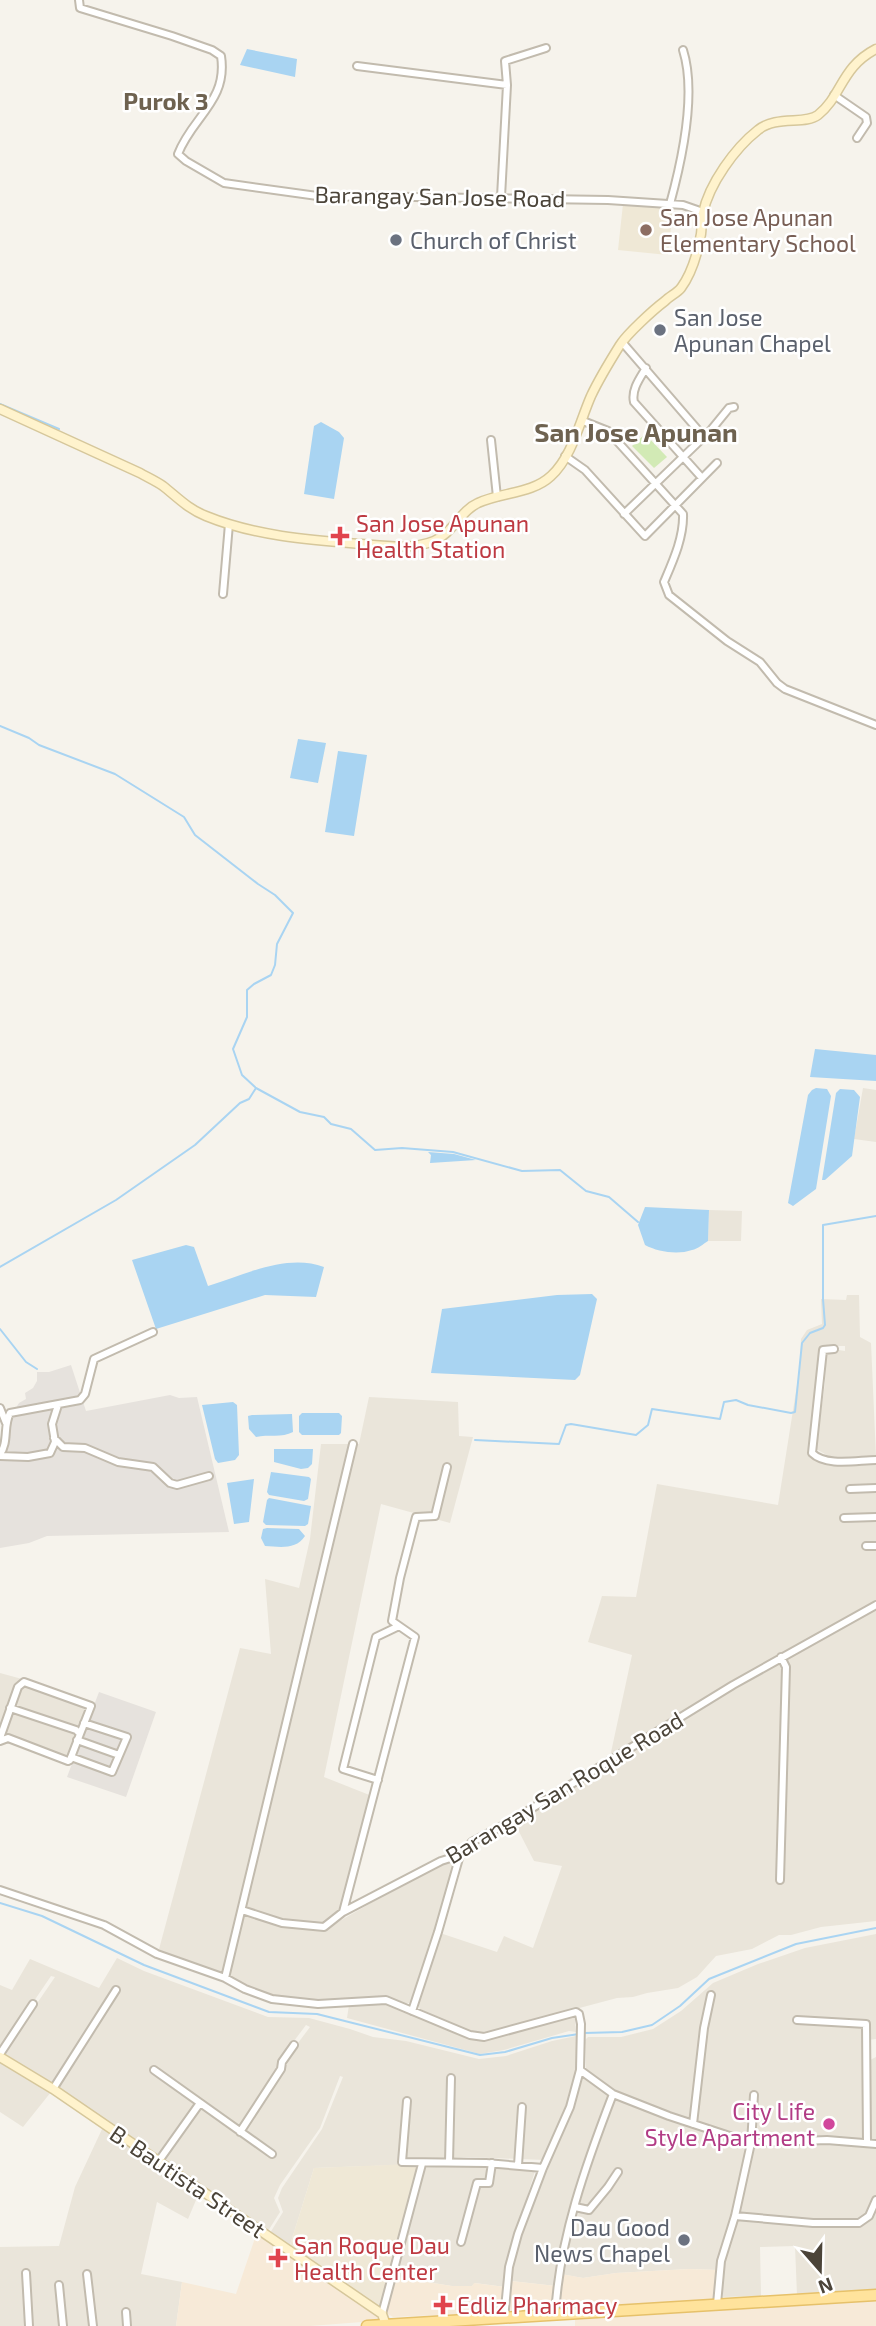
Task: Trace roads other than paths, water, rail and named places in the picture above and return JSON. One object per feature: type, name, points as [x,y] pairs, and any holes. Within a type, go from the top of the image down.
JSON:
[{"type":"main road","points":[[367,2326],[551,2319],[718,2304],[876,2295]]},
{"type":"street","name":"Barangay San Jose Road","points":[[78,2],[80,8],[138,24],[212,50],[221,56],[223,70],[219,89],[200,120],[192,127],[178,154],[224,183],[340,199],[350,196],[501,197],[670,204],[703,212]]},
{"type":"street","points":[[501,197],[508,85],[505,61],[546,48]]},
{"type":"street","points":[[670,204],[686,128],[688,65],[683,50]]},
{"type":"street","points":[[0,410],[140,473],[161,485],[186,506],[204,516],[229,524],[318,541],[412,546],[434,541],[444,536],[472,506],[539,485],[553,474],[583,421],[591,396],[622,342],[663,302],[681,289],[696,255],[703,212],[715,182],[729,161],[759,128],[778,120],[814,118],[826,108],[845,75],[863,56],[876,50]]},
{"type":"street","points":[[358,66],[508,85]]},
{"type":"street","points":[[834,95],[866,117],[867,123],[857,138]]},
{"type":"street","points":[[622,342],[704,437]]},
{"type":"street","points":[[646,368],[637,385],[634,402],[702,478]]},
{"type":"street","points":[[624,514],[704,437],[729,408],[734,407]]},
{"type":"street","points":[[583,421],[608,431],[683,514],[684,523],[678,548],[664,582],[669,595],[727,641],[760,662],[785,689],[876,725]]},
{"type":"street","points":[[491,440],[497,497]]},
{"type":"street","points":[[565,456],[585,470],[645,536],[717,463]]},
{"type":"street","points":[[223,594],[229,524]]},
{"type":"street","points":[[0,1455],[6,1446],[7,1418],[10,1413],[80,1400],[85,1394],[94,1359],[153,1332]]},
{"type":"street","points":[[834,1349],[823,1350],[812,1453],[816,1458],[830,1461],[876,1460]]},
{"type":"street","points":[[0,1455],[39,1456],[50,1453],[55,1442],[52,1424],[58,1405]]},
{"type":"street","points":[[0,1408],[7,1425]]},
{"type":"street","points":[[54,1438],[63,1447],[85,1448],[118,1462],[153,1467],[170,1483],[177,1485],[209,1476]]},
{"type":"street","points":[[225,1978],[354,1444]]},
{"type":"street","points":[[343,1912],[415,1637],[392,1621],[400,1578],[416,1517],[435,1516],[447,1467]]},
{"type":"street","points":[[850,1489],[876,1488]]},
{"type":"street","points":[[844,1518],[876,1517]]},
{"type":"street","points":[[866,1546],[876,1546]]},
{"type":"street","name":"Barangay San Roque Road","points":[[242,1910],[282,1923],[324,1927],[343,1912],[460,1854],[472,1842],[513,1820],[781,1657],[876,1605]]},
{"type":"street","points":[[378,1780],[343,1769],[376,1637],[399,1626]]},
{"type":"street","points":[[780,1880],[786,1667],[781,1657]]},
{"type":"street","points":[[24,1682],[91,1706],[68,1761],[8,1738],[0,1740],[18,1687],[24,1682]]},
{"type":"street","points":[[10,1708],[76,1730],[79,1737],[119,1755]]},
{"type":"street","points":[[71,1757],[112,1772],[127,1737],[84,1723]]},
{"type":"street","points":[[412,2011],[460,1854]]},
{"type":"street","points":[[0,1890],[104,1925],[157,1954],[225,1978],[272,1999],[318,2004],[386,2000],[470,2035],[484,2037],[576,2012],[581,2020],[580,2070],[570,2108],[542,2168],[519,2234],[509,2267],[504,2319]]},
{"type":"street","points":[[54,2089],[116,1990]]},
{"type":"street","points":[[693,2124],[704,2028],[711,1995]]},
{"type":"street","points":[[0,2056],[33,2004]]},
{"type":"street","points":[[797,2020],[866,2024],[867,2142]]},
{"type":"street","points":[[240,2132],[294,2045]]},
{"type":"street","points":[[868,2054],[876,2054]]},
{"type":"street","name":"B. Bautista Street","points":[[0,2056],[54,2089],[382,2314]]},
{"type":"street","points":[[154,2070],[272,2154]]},
{"type":"street","points":[[580,2070],[613,2094],[751,2143],[827,2140],[876,2144]]},
{"type":"street","points":[[449,2162],[451,2078]]},
{"type":"street","points":[[551,2319],[575,2207],[589,2158],[613,2094]]},
{"type":"street","points":[[718,2304],[721,2262],[735,2216],[751,2143],[754,2095]]},
{"type":"street","points":[[407,2101],[402,2162],[492,2163],[542,2168]]},
{"type":"street","points":[[158,2162],[200,2103]]},
{"type":"street","points":[[517,2165],[522,2107]]},
{"type":"street","points":[[461,2242],[478,2183],[489,2183],[492,2163]]},
{"type":"street","points":[[386,2325],[382,2314],[422,2164]]},
{"type":"street","points":[[575,2207],[589,2210],[618,2172]]},
{"type":"street","points":[[735,2216],[859,2223],[869,2216],[876,2200]]},
{"type":"street","points":[[26,2273],[29,2326]]},
{"type":"street","points":[[88,2274],[93,2326]]},
{"type":"street","points":[[59,2285],[63,2326]]},
{"type":"street","points":[[126,2312],[127,2326]]},
{"type":"water","points":[[247,49],[297,59],[295,77],[240,65]]},
{"type":"water","points":[[321,422],[344,438],[334,499],[304,494],[314,426]]},
{"type":"water","points":[[298,739],[326,743],[318,783],[290,778]]},
{"type":"water","points":[[338,751],[367,755],[354,836],[325,832]]},
{"type":"water","points":[[815,1049],[876,1055],[876,1081],[810,1077]]},
{"type":"water","points":[[816,1088],[827,1089],[831,1096],[816,1189],[793,1206],[788,1203],[808,1095]]},
{"type":"water","points":[[840,1089],[854,1090],[860,1097],[852,1156],[822,1180],[836,1093]]},
{"type":"water","points":[[428,1152],[454,1154],[476,1160],[430,1163],[431,1155]]},
{"type":"water","points":[[645,1207],[709,1210],[708,1241],[686,1252],[662,1251],[645,1245],[638,1225]]},
{"type":"water","points":[[186,1245],[194,1247],[208,1286],[281,1264],[310,1263],[324,1267],[316,1297],[265,1295],[156,1329],[132,1260]]},
{"type":"water","points":[[592,1294],[597,1299],[580,1375],[575,1380],[431,1373],[442,1309],[557,1295]]},
{"type":"water","points":[[233,1402],[237,1405],[239,1455],[235,1460],[218,1463],[202,1405]]},
{"type":"water","points":[[302,1413],[339,1413],[342,1416],[341,1433],[302,1435],[299,1432],[299,1416]]},
{"type":"water","points":[[292,1414],[293,1432],[289,1434],[256,1437],[249,1429],[248,1416]]},
{"type":"water","points":[[274,1449],[313,1449],[312,1464],[301,1469],[274,1462]]},
{"type":"water","points":[[271,1472],[309,1477],[308,1499],[304,1501],[269,1495],[267,1492]]},
{"type":"water","points":[[254,1479],[249,1522],[234,1524],[227,1483]]},
{"type":"water","points":[[269,1498],[311,1506],[308,1524],[266,1525],[263,1522]]},
{"type":"water","points":[[263,1529],[299,1529],[305,1536],[292,1546],[265,1546],[261,1538]]},
{"type":"waterway","points":[[0,404],[59,429]]},
{"type":"waterway","points":[[0,726],[39,745],[115,774],[184,817],[195,835],[275,895],[293,913],[277,944],[271,975],[247,990],[247,1017],[233,1049],[242,1075],[255,1087]]},
{"type":"waterway","points":[[0,1267],[116,1200],[195,1145],[240,1103],[249,1099],[256,1088],[300,1112],[324,1117],[331,1124],[351,1129],[375,1150],[402,1148],[453,1152],[522,1171],[560,1170],[586,1191],[609,1197],[638,1222]]},
{"type":"waterway","points":[[475,1440],[559,1444],[566,1425],[571,1424],[636,1435],[648,1425],[652,1409],[720,1419],[724,1402],[736,1400],[748,1405],[795,1412],[802,1343],[810,1333],[825,1325],[823,1225],[876,1216]]},
{"type":"waterway","points":[[0,1329],[26,1362],[37,1369]]},
{"type":"waterway","points":[[0,1903],[42,1916],[144,1965],[269,2012],[317,2014],[480,2055],[505,2052],[552,2038],[579,2034]]},
{"type":"waterway","points":[[584,2033],[622,2032],[652,2025],[680,2006],[709,1979],[796,1944],[876,1928]]},
{"type":"place","name":"San Jose Apunan Elementary School","points":[[646,230]]},
{"type":"place","name":"Church of Christ","points":[[396,240]]},
{"type":"place","name":"San Jose Apunan Chapel","points":[[660,330]]},
{"type":"place","name":"San Jose Apunan Health Station","points":[[340,536]]},
{"type":"place","name":"City Life Style Apartment","points":[[829,2124]]},
{"type":"place","name":"Dau Good News Chapel","points":[[684,2240]]},
{"type":"place","name":"San Roque Dau Health Center","points":[[278,2258]]},
{"type":"place","name":"Edliz Pharmacy","points":[[443,2305]]},
{"type":"district","name":"Purok 3","points":[[166,100]]},
{"type":"district","name":"San Jose Apunan","points":[[636,431]]}]
